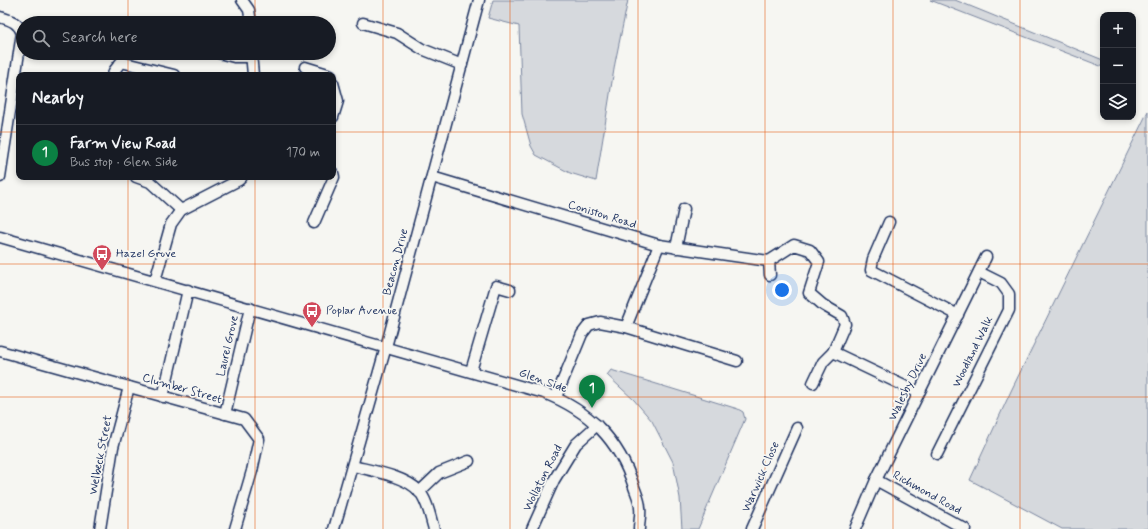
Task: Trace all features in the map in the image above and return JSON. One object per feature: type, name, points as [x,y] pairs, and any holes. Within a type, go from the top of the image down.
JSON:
[{"type":"street","points":[[242,0],[249,10],[250,16]]},
{"type":"street","name":"Beacon Drive","points":[[334,529],[386,346],[479,0]]},
{"type":"street","points":[[0,17],[16,24]]},
{"type":"street","points":[[363,23],[398,33],[422,49],[462,65]]},
{"type":"street","points":[[16,72],[18,60]]},
{"type":"street","points":[[251,60],[252,72]]},
{"type":"street","points":[[114,72],[121,62],[162,72]]},
{"type":"street","points":[[305,67],[321,72]]},
{"type":"street","points":[[0,177],[16,74]]},
{"type":"street","points":[[336,94],[338,101],[336,107]]},
{"type":"street","name":"Coniston Road","points":[[432,177],[659,245],[769,261]]},
{"type":"street","points":[[144,180],[150,182],[181,210]]},
{"type":"street","points":[[155,281],[171,224],[181,210],[239,180]]},
{"type":"street","points":[[314,223],[333,180]]},
{"type":"street","points":[[676,248],[684,209]]},
{"type":"street","points":[[889,222],[868,274],[958,315]]},
{"type":"street","points":[[0,237],[386,346]]},
{"type":"street","points":[[626,327],[659,245]]},
{"type":"street","points":[[770,275],[769,261],[794,245],[810,250],[819,262],[810,293],[822,305],[842,316],[845,324],[833,352],[823,362],[813,383]]},
{"type":"street","name":"Walesby Drive","points":[[855,529],[876,480],[986,257]]},
{"type":"street","name":"Woodland Walk","points":[[937,454],[1009,310],[1009,294],[1002,283],[979,272]]},
{"type":"street","points":[[471,371],[496,286],[510,290]]},
{"type":"street","points":[[163,397],[188,290]]},
{"type":"street","name":"Laurel Grove","points":[[225,414],[250,308]]},
{"type":"street","points":[[556,397],[580,340],[589,325],[600,322],[626,327],[737,361]]},
{"type":"street","name":"Glen Side","points":[[386,346],[556,397],[584,414],[597,425],[612,443],[628,468],[640,507],[639,529]]},
{"type":"street","name":"Clumber Street","points":[[0,351],[244,420],[259,440],[252,471],[235,529]]},
{"type":"street","points":[[833,352],[919,393]]},
{"type":"street","name":"Welbeck Street","points":[[100,529],[113,448],[129,387]]},
{"type":"street","name":"Wollaton Road","points":[[532,529],[554,480],[576,444],[597,425]]},
{"type":"street","name":"Warwick Close","points":[[752,529],[795,432],[803,442]]},
{"type":"street","points":[[420,492],[439,473],[460,469],[469,461]]},
{"type":"street","points":[[353,466],[399,478],[410,484],[420,492],[425,500],[434,529]]},
{"type":"street","name":"Richmond Road","points":[[876,480],[965,529]]},
{"type":"shaded area","points":[[493,0],[628,0],[615,63],[596,181],[570,173],[536,155],[531,146],[522,114],[519,26],[488,18]]},
{"type":"shaded area","points":[[930,0],[955,0],[1100,59],[1100,66]]},
{"type":"shaded area","points":[[1148,111],[1148,529],[1062,529],[970,480],[1011,391]]},
{"type":"shaded area","points":[[611,370],[738,409],[743,412],[745,419],[698,529],[682,529],[680,498],[673,462],[652,421],[634,400],[607,375]]},
{"type":"place","name":"Hazel Grove","points":[[102,271]]},
{"type":"place","name":"Poplar Avenue","points":[[312,328]]},
{"type":"place","name":"Farm View Road","points":[[592,408]]}]
